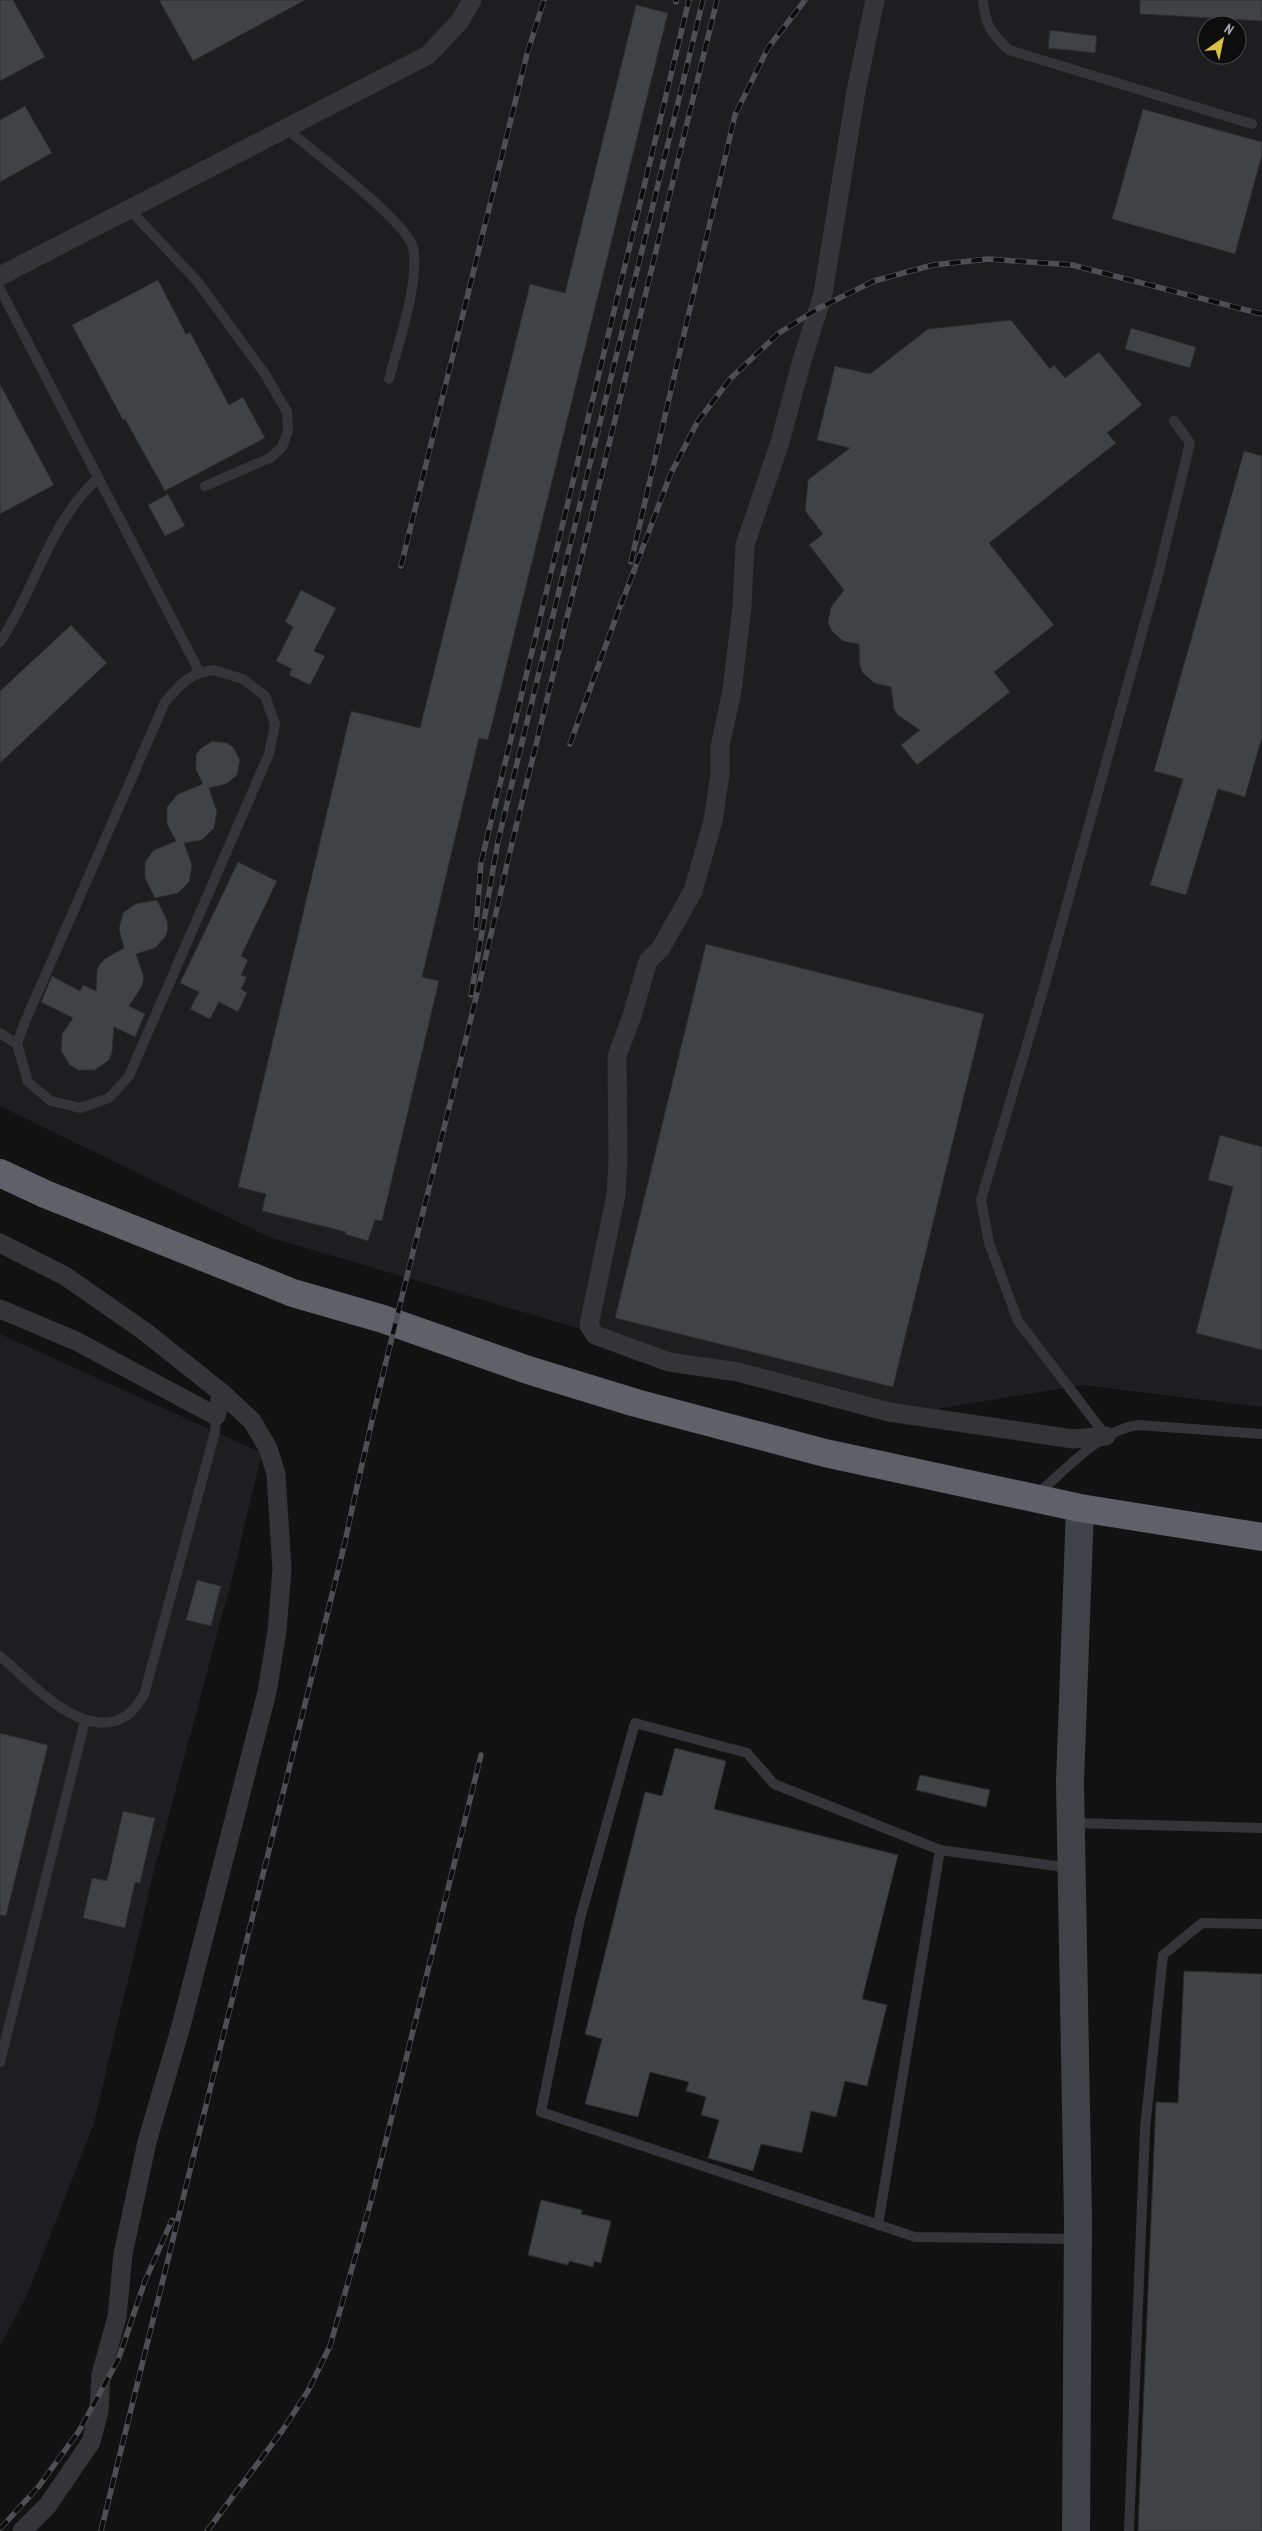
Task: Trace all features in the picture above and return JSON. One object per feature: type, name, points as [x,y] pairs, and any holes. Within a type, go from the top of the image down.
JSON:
[{"type":"highway","points":[[0,1173],[45,1194],[293,1293],[383,1319],[528,1370],[636,1403],[825,1454],[1080,1508],[1262,1537]]},
{"type":"street","points":[[0,276],[428,55],[460,21],[472,0]]},
{"type":"street","points":[[875,0],[856,91],[823,294],[802,360],[780,442],[745,545],[742,606],[732,691],[720,746],[720,774],[713,821],[692,891],[661,948],[648,961],[632,1016],[616,1056],[618,1160],[616,1195],[589,1325],[595,1335],[669,1362],[738,1372],[889,1412],[1073,1439],[1106,1436]]},
{"type":"street","points":[[0,1243],[65,1276],[144,1331],[222,1393],[252,1421],[268,1448],[276,1474],[282,1569],[277,1631],[267,1692],[184,2016],[147,2142],[122,2254],[117,2317],[101,2374],[99,2411],[91,2442],[48,2505],[22,2531]]},
{"type":"street","points":[[0,1310],[76,1341],[216,1416],[222,1393]]},
{"type":"street","points":[[1076,2531],[1077,2239],[1070,1782],[1080,1508]]},
{"type":"lane","points":[[983,0],[984,18],[993,34],[1009,50],[1252,124]]},
{"type":"lane","points":[[286,128],[396,222],[413,246],[415,274],[389,379]]},
{"type":"lane","points":[[129,209],[197,282],[266,374],[287,412],[288,431],[282,447],[270,458],[205,486]]},
{"type":"lane","points":[[0,289],[200,671]]},
{"type":"lane","points":[[1106,1436],[1018,1320],[989,1243],[981,1200],[1044,987],[1160,565],[1190,444],[1174,421]]},
{"type":"lane","points":[[0,642],[17,616],[50,541],[68,511],[98,478]]},
{"type":"lane","points":[[214,670],[243,679],[265,696],[275,724],[269,754],[128,1076],[108,1098],[80,1108],[50,1101],[28,1082],[17,1044],[165,702],[185,680],[200,671],[214,670]]},
{"type":"lane","points":[[0,1034],[17,1044]]},
{"type":"lane","points":[[0,1656],[70,1714],[85,1721],[107,1723],[127,1715],[144,1695],[215,1432],[216,1416]]},
{"type":"lane","points":[[1033,1497],[1106,1436],[1125,1427],[1138,1425],[1262,1434]]},
{"type":"lane","points":[[0,2062],[85,1721]]},
{"type":"lane","points":[[1072,1868],[940,1850],[774,1784],[747,1753],[635,1723],[580,1919],[541,2112],[915,2237],[1077,2239]]},
{"type":"lane","points":[[1071,1823],[1262,1828]]},
{"type":"lane","points":[[878,2225],[940,1850]]},
{"type":"lane","points":[[1130,2531],[1145,2129],[1164,1956],[1202,1923],[1262,1924]]},
{"type":"shaded area","points":[[0,0],[1262,0],[1262,1407],[1082,1385],[882,1418],[269,1237],[0,1106]]},
{"type":"shaded area","points":[[0,1334],[262,1453],[232,1578],[154,1871],[93,2126],[27,2295],[0,2346]]},
{"type":"building","points":[[0,0],[13,0],[45,57],[0,81]]},
{"type":"building","points":[[159,0],[305,0],[193,61]]},
{"type":"building","points":[[1140,0],[1262,0],[1262,21],[1247,20],[1247,15],[1197,15],[1197,17],[1140,14]]},
{"type":"building","points":[[636,5],[668,13],[488,740],[479,738],[422,977],[439,981],[382,1221],[375,1220],[368,1241],[345,1234],[346,1232],[262,1211],[266,1194],[238,1187],[351,711],[420,728],[530,284],[565,293]]},
{"type":"building","points":[[1050,30],[1097,36],[1095,53],[1048,48]]},
{"type":"building","points":[[25,106],[52,153],[0,182],[0,120]]},
{"type":"building","points":[[1143,109],[1262,142],[1262,155],[1235,254],[1112,219]]},
{"type":"building","points":[[158,280],[186,334],[190,332],[229,405],[243,397],[265,438],[165,491],[125,419],[123,420],[72,325]]},
{"type":"building","points":[[1011,320],[1050,369],[1054,365],[1065,378],[1099,352],[1142,405],[1107,433],[1116,443],[989,543],[1054,625],[994,672],[1010,692],[917,765],[901,745],[920,730],[899,716],[894,710],[891,687],[874,683],[862,672],[859,644],[843,641],[831,630],[828,622],[831,607],[844,590],[809,545],[823,534],[805,511],[808,480],[850,448],[817,440],[835,366],[870,374],[928,329]]},
{"type":"building","points":[[1131,328],[1196,347],[1190,368],[1125,349]]},
{"type":"building","points":[[0,384],[54,485],[0,514]]},
{"type":"building","points":[[1244,451],[1262,456],[1262,737],[1245,797],[1218,789],[1186,895],[1150,885],[1183,779],[1154,771]]},
{"type":"building","points":[[168,494],[185,526],[165,536],[148,505]]},
{"type":"building","points":[[301,590],[336,608],[314,651],[325,656],[310,685],[289,675],[292,669],[276,661],[293,627],[285,622]]},
{"type":"building","points":[[71,625],[107,663],[0,763],[0,691]]},
{"type":"building","points":[[212,741],[227,743],[233,747],[240,760],[237,775],[226,784],[209,788],[217,812],[214,828],[202,840],[184,843],[192,866],[189,882],[178,893],[155,898],[145,878],[145,862],[154,850],[176,841],[167,824],[167,807],[178,794],[203,784],[196,770],[196,755],[200,749]]},
{"type":"building","points":[[238,862],[277,881],[241,956],[248,960],[241,975],[247,977],[241,989],[247,993],[238,1012],[219,1002],[210,1019],[190,1009],[199,992],[180,983]]},
{"type":"building","points":[[157,900],[167,920],[168,928],[166,936],[155,948],[136,954],[144,978],[142,986],[129,1006],[145,1014],[135,1037],[114,1027],[112,1052],[109,1060],[95,1070],[78,1070],[70,1065],[61,1051],[62,1034],[73,1018],[41,1002],[52,976],[80,991],[83,985],[96,991],[97,970],[100,964],[106,958],[124,948],[119,929],[123,913],[135,904]]},
{"type":"building","points":[[706,944],[984,1014],[893,1387],[615,1318]]},
{"type":"building","points":[[1220,1135],[1262,1147],[1262,1350],[1196,1333],[1233,1187],[1208,1180]]},
{"type":"building","points":[[197,1580],[221,1586],[211,1626],[186,1620]]},
{"type":"building","points":[[0,1733],[48,1745],[6,1916],[0,1915]]},
{"type":"building","points":[[675,1748],[726,1761],[714,1809],[898,1855],[862,1999],[887,2005],[867,2086],[845,2081],[836,2117],[811,2111],[802,2153],[761,2144],[753,2171],[708,2158],[719,2120],[701,2115],[706,2097],[686,2091],[689,2082],[650,2072],[638,2117],[585,2104],[602,2039],[585,2034],[645,1792],[662,1796]]},
{"type":"building","points":[[920,1775],[990,1790],[986,1807],[916,1790]]},
{"type":"building","points":[[123,1811],[155,1818],[140,1883],[135,1882],[125,1928],[83,1918],[92,1878],[107,1881]]},
{"type":"building","points":[[1184,1971],[1262,1974],[1262,2531],[1138,2531],[1156,2102],[1178,2103]]},
{"type":"building","points":[[541,2200],[582,2210],[581,2214],[611,2221],[601,2263],[594,2261],[593,2267],[569,2261],[568,2265],[528,2255]]},
{"type":"railway","points":[[401,566],[527,54],[544,0]]},
{"type":"railway","points":[[476,928],[481,863],[689,0]]},
{"type":"railway","points":[[471,995],[498,841],[703,0]]},
{"type":"railway","points":[[101,2531],[345,1542],[384,1372],[717,0]]},
{"type":"railway","points":[[631,562],[735,115],[768,48],[805,0]]},
{"type":"railway","points":[[621,605],[671,473],[698,421],[731,378],[779,333],[819,308],[874,281],[933,265],[988,259],[1072,265],[1262,314]]},
{"type":"railway","points":[[570,744],[623,598]]},
{"type":"railway","points":[[207,2531],[282,2431],[308,2391],[330,2346],[371,2201],[481,1755]]},
{"type":"railway","points":[[0,2529],[39,2486],[79,2431],[118,2360],[145,2281],[172,2220]]}]
